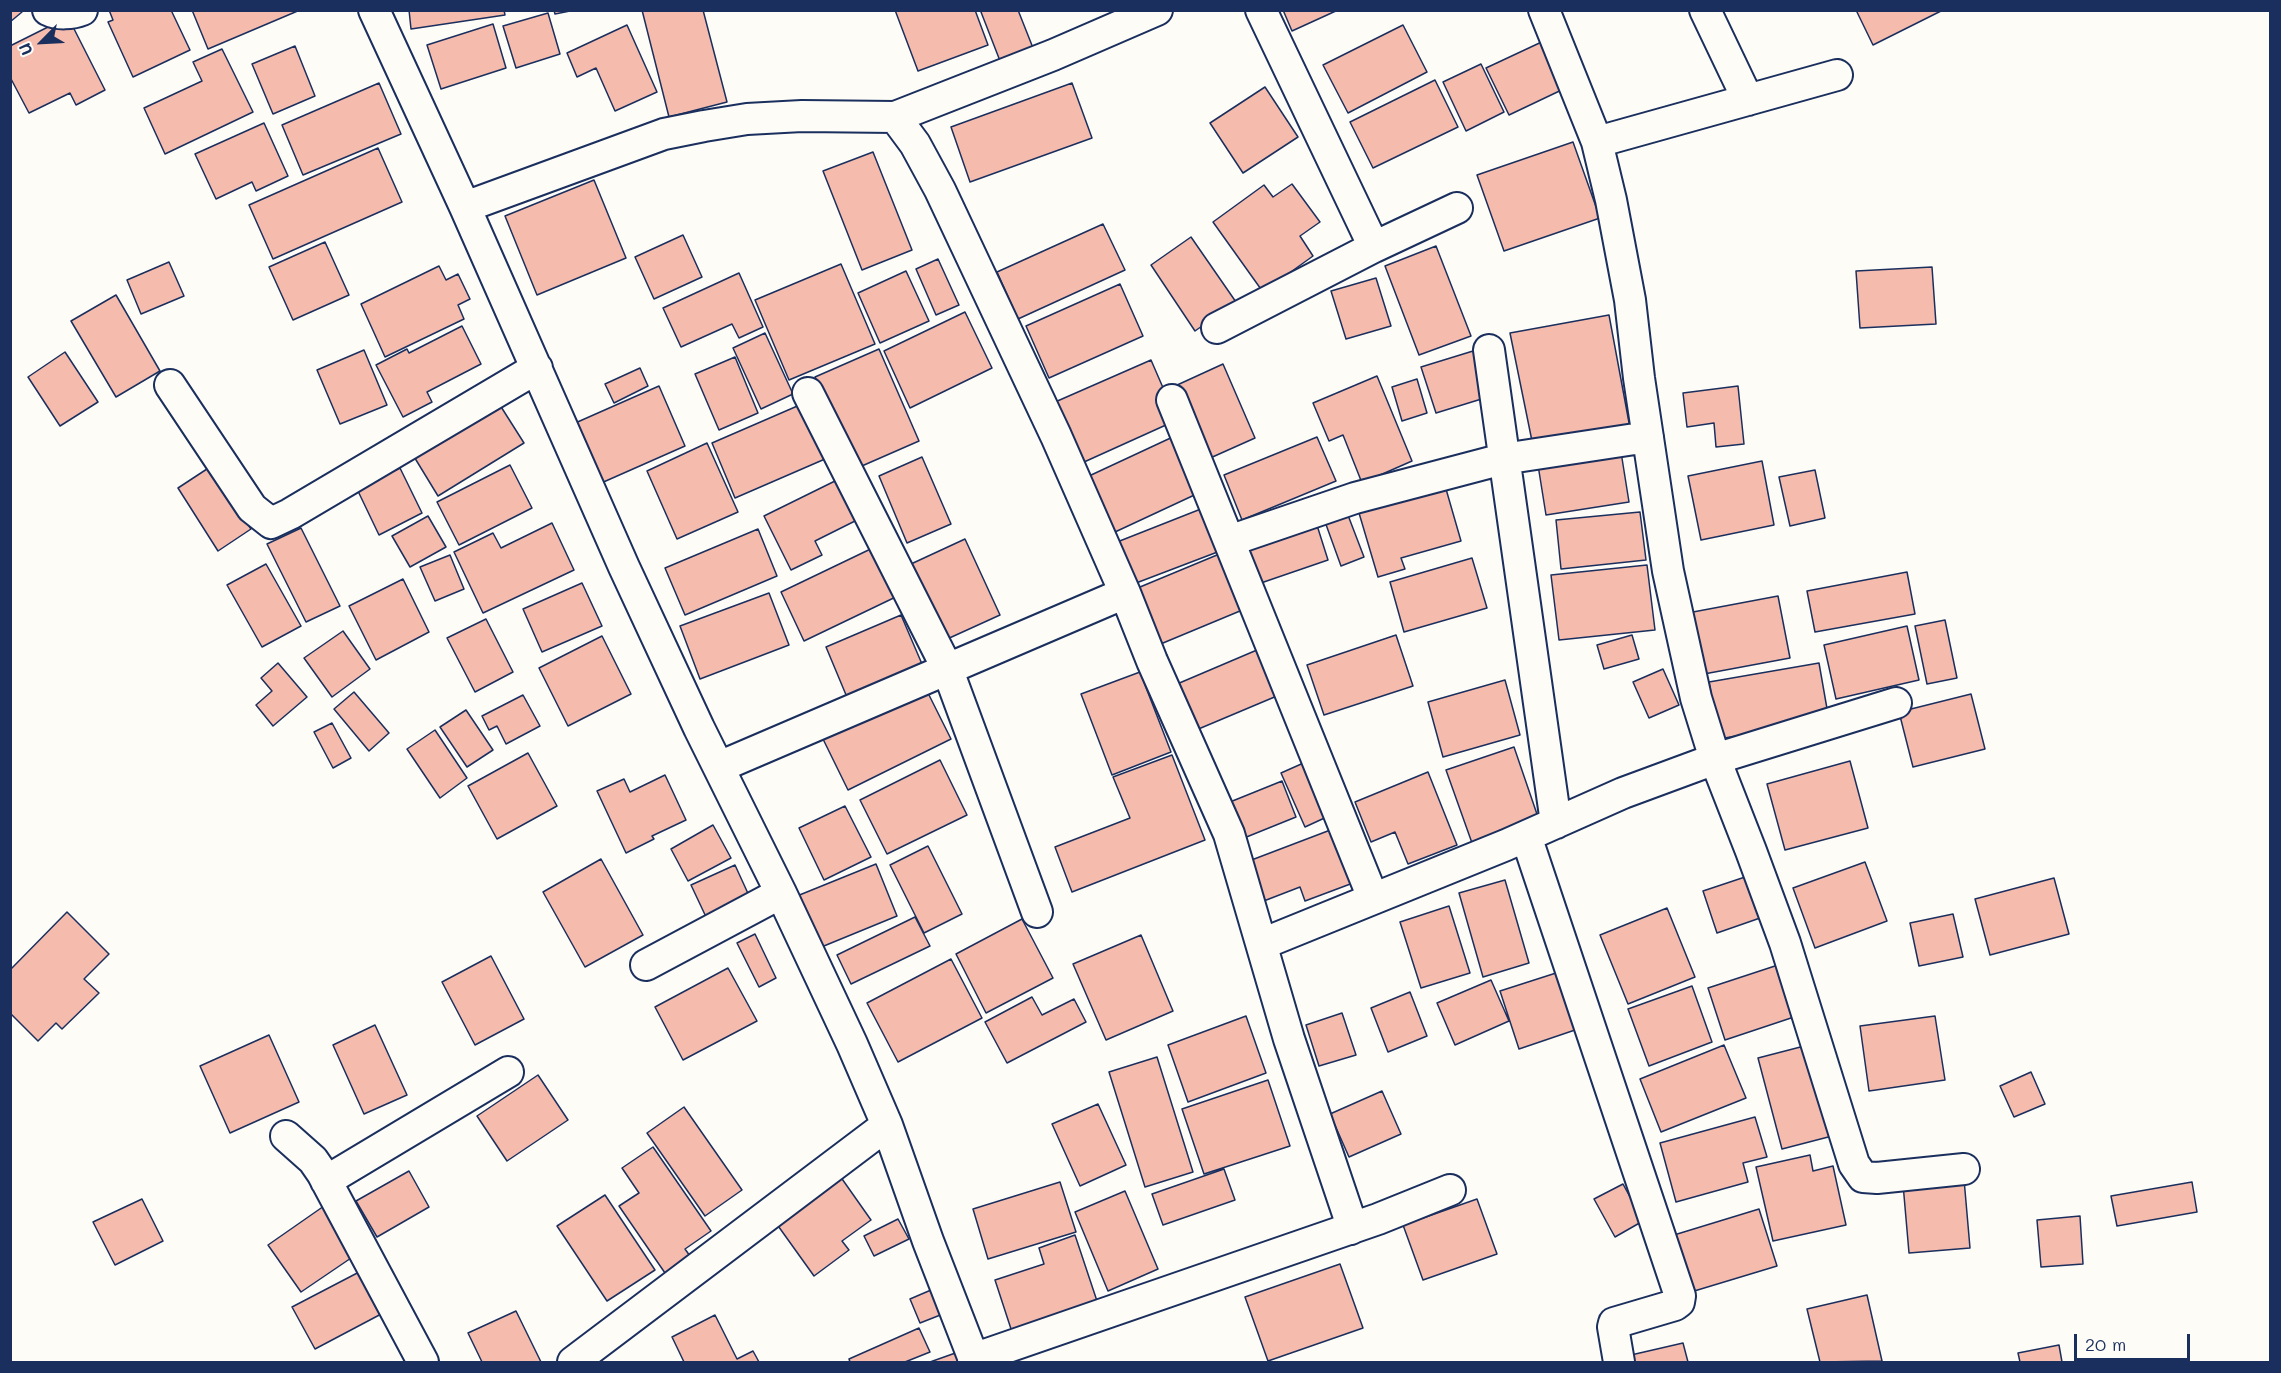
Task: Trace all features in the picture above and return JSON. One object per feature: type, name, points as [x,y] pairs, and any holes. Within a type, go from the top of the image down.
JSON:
[{"type":"street","points":[[48,10],[54,13],[76,13],[82,10]]},
{"type":"street","points":[[374,10],[465,207],[624,567],[781,893],[887,1125],[974,1361],[1351,1228],[1450,1190]]},
{"type":"street","points":[[465,207],[664,134],[747,120],[802,116],[895,117],[1053,55],[1157,10]]},
{"type":"street","points":[[1262,10],[1374,247]]},
{"type":"street","points":[[1544,10],[1597,142],[1611,200],[1630,300],[1668,571],[1684,651],[1715,759],[1785,943],[1854,1164],[1863,1177],[1964,1169]]},
{"type":"street","points":[[1705,10],[1748,100]]},
{"type":"street","points":[[1597,142],[1837,75]]},
{"type":"street","points":[[895,117],[915,144],[940,190],[1056,436],[1125,593],[1152,662],[1229,834],[1289,1039],[1351,1228]]},
{"type":"street","points":[[1217,328],[1374,247],[1457,208]]},
{"type":"street","points":[[1489,350],[1556,822]]},
{"type":"street","points":[[170,385],[252,508],[271,522],[290,514],[537,368]]},
{"type":"street","points":[[808,393],[947,669],[1037,912]]},
{"type":"street","points":[[1172,400],[1373,898]]},
{"type":"street","points":[[1229,541],[1355,498],[1503,459],[1648,437]]},
{"type":"street","points":[[719,767],[1125,593]]},
{"type":"street","points":[[1262,944],[1526,836],[1623,793],[1715,759],[1896,703]]},
{"type":"street","points":[[1526,836],[1680,1296],[1679,1302],[1675,1305],[1614,1323],[1612,1327],[1619,1362]]},
{"type":"street","points":[[646,965],[781,893]]},
{"type":"street","points":[[326,1181],[508,1072]]},
{"type":"street","points":[[573,1362],[887,1125]]},
{"type":"street","points":[[286,1136],[313,1160],[326,1181],[423,1362]]},
{"type":"building","points":[[10,10],[20,10],[22,12],[10,22]]},
{"type":"building","points":[[109,10],[171,10],[190,50],[133,77],[108,22],[113,20]]},
{"type":"building","points":[[192,10],[300,10],[208,49]]},
{"type":"building","points":[[409,10],[504,10],[505,15],[411,29]]},
{"type":"building","points":[[554,10],[575,10],[555,14]]},
{"type":"building","points":[[642,10],[703,10],[727,102],[669,117]]},
{"type":"building","points":[[895,10],[975,10],[988,45],[918,71]]},
{"type":"building","points":[[984,10],[1018,10],[1035,53],[1002,66],[981,12]]},
{"type":"building","points":[[1283,10],[1338,10],[1292,31]]},
{"type":"building","points":[[1856,10],[1943,10],[1873,45]]},
{"type":"building","points":[[548,13],[560,54],[516,68],[503,26]]},
{"type":"building","points":[[68,17],[105,90],[76,105],[70,93],[29,113],[10,77],[10,46]]},
{"type":"building","points":[[493,24],[506,68],[441,89],[427,45]]},
{"type":"building","points":[[627,25],[657,92],[615,111],[596,68],[577,77],[567,53]]},
{"type":"building","points":[[1403,25],[1427,72],[1348,113],[1323,65]]},
{"type":"building","points":[[1548,39],[1570,86],[1509,115],[1486,68]]},
{"type":"building","points":[[295,46],[315,96],[273,114],[252,64]]},
{"type":"building","points":[[222,49],[253,112],[165,154],[144,108],[202,81],[193,62]]},
{"type":"building","points":[[1481,64],[1504,112],[1466,131],[1443,82]]},
{"type":"building","points":[[1435,80],[1458,127],[1373,168],[1350,122]]},
{"type":"building","points":[[379,83],[401,134],[303,175],[282,125]]},
{"type":"building","points":[[1072,83],[1092,138],[970,182],[951,127]]},
{"type":"building","points":[[1265,87],[1298,137],[1243,173],[1210,123]]},
{"type":"building","points":[[264,123],[288,176],[256,191],[252,182],[216,199],[195,154]]},
{"type":"building","points":[[1573,142],[1600,218],[1504,251],[1477,175]]},
{"type":"building","points":[[378,148],[402,202],[273,259],[249,205]]},
{"type":"building","points":[[873,152],[912,250],[862,270],[823,171]]},
{"type":"building","points":[[594,180],[626,258],[537,295],[505,216]]},
{"type":"building","points":[[1292,184],[1320,222],[1300,236],[1313,256],[1263,292],[1213,222],[1264,185],[1273,197]]},
{"type":"building","points":[[1103,224],[1125,270],[1018,319],[997,272]]},
{"type":"building","points":[[683,235],[702,277],[654,299],[635,257]]},
{"type":"building","points":[[1191,237],[1236,302],[1195,331],[1151,265]]},
{"type":"building","points":[[325,242],[349,295],[293,320],[269,267]]},
{"type":"building","points":[[1436,246],[1471,336],[1419,355],[1385,266]]},
{"type":"building","points":[[938,259],[959,305],[936,315],[916,269]]},
{"type":"building","points":[[169,262],[184,296],[141,314],[127,280]]},
{"type":"building","points":[[841,264],[875,344],[789,380],[755,300]]},
{"type":"building","points":[[439,266],[446,280],[458,274],[470,299],[458,305],[464,319],[385,357],[361,304]]},
{"type":"building","points":[[1932,267],[1936,324],[1860,328],[1856,271]]},
{"type":"building","points":[[906,271],[929,321],[880,343],[858,293]]},
{"type":"building","points":[[739,273],[763,327],[739,338],[732,324],[681,347],[663,308]]},
{"type":"building","points":[[1376,278],[1391,326],[1346,339],[1331,291]]},
{"type":"building","points":[[1120,284],[1143,336],[1049,378],[1026,326]]},
{"type":"building","points":[[116,295],[160,371],[116,397],[71,321]]},
{"type":"building","points":[[965,312],[992,368],[910,408],[884,351]]},
{"type":"building","points":[[1609,315],[1630,428],[1533,446],[1510,333]]},
{"type":"building","points":[[462,326],[481,364],[427,392],[432,402],[403,417],[376,365],[407,349],[409,353]]},
{"type":"building","points":[[765,333],[793,394],[761,409],[733,348]]},
{"type":"building","points":[[879,349],[919,441],[855,469],[815,377]]},
{"type":"building","points":[[364,350],[387,405],[340,424],[317,370]]},
{"type":"building","points":[[1473,351],[1488,397],[1436,413],[1421,367]]},
{"type":"building","points":[[65,352],[98,402],[60,426],[28,377]]},
{"type":"building","points":[[735,357],[758,413],[719,430],[695,374]]},
{"type":"building","points":[[1151,360],[1177,420],[1073,467],[1046,406]]},
{"type":"building","points":[[1223,364],[1255,438],[1208,459],[1175,386]]},
{"type":"building","points":[[640,368],[648,386],[614,403],[605,384]]},
{"type":"building","points":[[1377,376],[1412,461],[1362,483],[1343,435],[1329,441],[1313,403]]},
{"type":"building","points":[[1417,379],[1427,413],[1402,421],[1392,387]]},
{"type":"building","points":[[659,386],[685,446],[599,484],[573,424]]},
{"type":"building","points":[[1738,386],[1744,444],[1716,447],[1714,423],[1687,427],[1683,393]]},
{"type":"building","points":[[498,402],[524,443],[438,496],[413,455]]},
{"type":"building","points":[[802,404],[825,459],[735,498],[712,443]]},
{"type":"building","points":[[1177,435],[1203,491],[1115,532],[1089,476]]},
{"type":"building","points":[[1317,437],[1336,481],[1242,520],[1224,475]]},
{"type":"building","points":[[707,443],[738,512],[677,539],[647,471]]},
{"type":"building","points":[[1621,452],[1629,502],[1546,515],[1538,465]]},
{"type":"building","points":[[922,457],[951,524],[907,543],[879,476]]},
{"type":"building","points":[[1762,461],[1774,525],[1701,540],[1688,476]]},
{"type":"building","points":[[510,465],[532,508],[459,545],[437,502]]},
{"type":"building","points":[[210,467],[251,529],[218,551],[178,488]]},
{"type":"building","points":[[400,468],[422,513],[379,535],[357,489]]},
{"type":"building","points":[[1815,470],[1825,518],[1790,526],[1779,477]]},
{"type":"building","points":[[837,480],[857,520],[815,541],[822,555],[791,570],[764,516]]},
{"type":"building","points":[[1446,489],[1461,541],[1401,558],[1405,569],[1378,577],[1359,513]]},
{"type":"building","points":[[1211,505],[1228,548],[1123,588],[1107,546]]},
{"type":"building","points":[[1346,510],[1364,557],[1341,566],[1324,519]]},
{"type":"building","points":[[1640,512],[1646,560],[1561,569],[1556,520]]},
{"type":"building","points":[[428,516],[446,547],[410,567],[392,536]]},
{"type":"building","points":[[1315,519],[1328,560],[1258,584],[1244,542]]},
{"type":"building","points":[[552,523],[574,570],[483,613],[454,552],[493,533],[501,548]]},
{"type":"building","points":[[301,528],[340,606],[306,622],[267,544]]},
{"type":"building","points":[[758,529],[777,576],[685,615],[665,568]]},
{"type":"building","points":[[965,539],[1000,615],[945,640],[911,564]]},
{"type":"building","points":[[881,544],[904,593],[804,641],[781,592]]},
{"type":"building","points":[[1229,550],[1252,606],[1151,648],[1128,592]]},
{"type":"building","points":[[450,555],[464,589],[435,601],[420,567]]},
{"type":"building","points":[[1472,558],[1487,608],[1404,632],[1390,582]]},
{"type":"building","points":[[266,564],[301,626],[262,647],[227,585]]},
{"type":"building","points":[[1647,565],[1655,630],[1559,640],[1551,575]]},
{"type":"building","points":[[1907,572],[1915,614],[1815,632],[1807,591]]},
{"type":"building","points":[[403,579],[429,632],[376,660],[349,606]]},
{"type":"building","points":[[582,583],[602,626],[542,652],[523,609]]},
{"type":"building","points":[[769,593],[789,645],[700,679],[680,626]]},
{"type":"building","points":[[1778,596],[1790,658],[1704,674],[1693,612]]},
{"type":"building","points":[[901,615],[925,671],[849,702],[826,647]]},
{"type":"building","points":[[486,619],[513,672],[475,692],[447,638]]},
{"type":"building","points":[[1945,620],[1957,678],[1927,684],[1915,626]]},
{"type":"building","points":[[1907,626],[1919,680],[1836,699],[1824,645]]},
{"type":"building","points":[[343,631],[370,669],[332,697],[304,658]]},
{"type":"building","points":[[1396,635],[1413,686],[1324,715],[1307,665]]},
{"type":"building","points":[[1632,635],[1639,659],[1604,669],[1597,645]]},
{"type":"building","points":[[602,636],[631,694],[568,726],[539,668]]},
{"type":"building","points":[[1264,647],[1284,693],[1189,733],[1170,687]]},
{"type":"building","points":[[278,663],[307,697],[273,726],[256,705],[272,691],[261,678]]},
{"type":"building","points":[[1819,663],[1829,720],[1719,739],[1709,682]]},
{"type":"building","points":[[1663,669],[1679,705],[1649,718],[1633,682]]},
{"type":"building","points":[[1140,672],[1171,752],[1112,775],[1081,694]]},
{"type":"building","points":[[1505,680],[1520,735],[1443,757],[1428,702]]},
{"type":"building","points":[[924,685],[951,739],[848,790],[822,737]]},
{"type":"building","points":[[354,692],[389,733],[369,751],[334,709]]},
{"type":"building","points":[[1971,694],[1985,749],[1913,767],[1899,712]]},
{"type":"building","points":[[523,695],[540,726],[506,744],[497,726],[489,730],[482,716]]},
{"type":"building","points":[[466,710],[493,750],[467,767],[440,727]]},
{"type":"building","points":[[332,723],[351,758],[333,768],[314,732]]},
{"type":"building","points":[[435,730],[467,778],[440,798],[407,749]]},
{"type":"building","points":[[1514,747],[1539,820],[1472,843],[1446,770]]},
{"type":"building","points":[[528,753],[557,806],[497,839],[468,786]]},
{"type":"building","points":[[1172,755],[1205,840],[1072,892],[1055,847],[1130,818],[1113,777]]},
{"type":"building","points":[[940,760],[967,815],[887,854],[860,800]]},
{"type":"building","points":[[1308,761],[1331,815],[1305,827],[1281,773]]},
{"type":"building","points":[[1850,761],[1868,828],[1785,850],[1767,784]]},
{"type":"building","points":[[1428,772],[1457,845],[1408,864],[1395,832],[1371,842],[1355,802]]},
{"type":"building","points":[[665,775],[686,820],[652,836],[654,839],[626,853],[597,791],[624,779],[630,792]]},
{"type":"building","points":[[1282,781],[1296,817],[1244,838],[1230,802]]},
{"type":"building","points":[[845,806],[871,857],[824,880],[799,828]]},
{"type":"building","points":[[713,825],[731,858],[688,881],[671,849]]},
{"type":"building","points":[[1333,829],[1353,883],[1305,901],[1300,887],[1256,904],[1241,864]]},
{"type":"building","points":[[928,846],[962,914],[924,933],[890,865]]},
{"type":"building","points":[[601,859],[643,935],[585,967],[543,892]]},
{"type":"building","points":[[1865,862],[1887,921],[1815,948],[1793,888]]},
{"type":"building","points":[[876,864],[897,916],[819,948],[797,896]]},
{"type":"building","points":[[735,865],[751,900],[707,919],[691,885]]},
{"type":"building","points":[[1748,876],[1763,917],[1717,933],[1703,891]]},
{"type":"building","points":[[2054,878],[2069,934],[1990,955],[1975,899]]},
{"type":"building","points":[[1505,880],[1529,963],[1483,977],[1459,893]]},
{"type":"building","points":[[1449,906],[1470,973],[1421,988],[1400,922]]},
{"type":"building","points":[[1667,908],[1695,977],[1628,1004],[1600,935]]},
{"type":"building","points":[[67,912],[109,954],[84,979],[99,993],[62,1029],[56,1023],[38,1041],[10,1013],[10,970]]},
{"type":"building","points":[[1953,914],[1963,957],[1919,966],[1910,923]]},
{"type":"building","points":[[915,917],[930,946],[851,984],[837,955]]},
{"type":"building","points":[[1022,919],[1053,978],[986,1013],[956,954]]},
{"type":"building","points":[[755,934],[776,978],[759,987],[737,943]]},
{"type":"building","points":[[1141,935],[1173,1011],[1106,1040],[1073,964]]},
{"type":"building","points":[[491,956],[524,1019],[475,1045],[442,982]]},
{"type":"building","points":[[951,959],[982,1018],[898,1062],[867,1003]]},
{"type":"building","points":[[1781,964],[1797,1016],[1725,1040],[1708,988]]},
{"type":"building","points":[[728,968],[757,1021],[683,1060],[655,1007]]},
{"type":"building","points":[[1556,973],[1575,1030],[1519,1049],[1500,991]]},
{"type":"building","points":[[1491,980],[1509,1021],[1455,1045],[1437,1003]]},
{"type":"building","points":[[1692,986],[1712,1042],[1649,1066],[1628,1009]]},
{"type":"building","points":[[1410,992],[1427,1036],[1388,1052],[1371,1008]]},
{"type":"building","points":[[1032,997],[1042,1015],[1074,999],[1086,1022],[1007,1063],[985,1022]]},
{"type":"building","points":[[1342,1013],[1356,1055],[1319,1066],[1306,1025]]},
{"type":"building","points":[[1246,1016],[1266,1073],[1188,1102],[1168,1045]]},
{"type":"building","points":[[1935,1016],[1945,1080],[1869,1091],[1860,1026]]},
{"type":"building","points":[[375,1025],[407,1095],[364,1114],[333,1045]]},
{"type":"building","points":[[269,1035],[299,1102],[230,1133],[200,1066]]},
{"type":"building","points":[[1812,1044],[1836,1135],[1782,1149],[1758,1058]]},
{"type":"building","points":[[1724,1045],[1746,1098],[1661,1132],[1640,1079]]},
{"type":"building","points":[[1157,1057],[1193,1172],[1145,1187],[1109,1072]]},
{"type":"building","points":[[2031,1072],[2045,1104],[2014,1117],[2000,1086]]},
{"type":"building","points":[[538,1075],[568,1120],[507,1161],[477,1116]]},
{"type":"building","points":[[1268,1080],[1290,1146],[1204,1174],[1182,1109]]},
{"type":"building","points":[[1382,1091],[1401,1134],[1349,1157],[1330,1114]]},
{"type":"building","points":[[1098,1104],[1126,1165],[1080,1186],[1052,1124]]},
{"type":"building","points":[[684,1107],[742,1190],[705,1216],[647,1133]]},
{"type":"building","points":[[1755,1117],[1767,1157],[1743,1163],[1748,1182],[1676,1202],[1660,1143]]},
{"type":"building","points":[[653,1147],[711,1231],[685,1249],[690,1256],[665,1273],[619,1206],[639,1193],[622,1168]]},
{"type":"building","points":[[1810,1155],[1813,1171],[1833,1166],[1846,1225],[1773,1241],[1756,1167]]},
{"type":"building","points":[[1224,1169],[1235,1200],[1163,1225],[1152,1194]]},
{"type":"building","points":[[409,1171],[429,1207],[377,1237],[356,1201]]},
{"type":"building","points":[[840,1176],[871,1220],[842,1241],[849,1250],[814,1276],[776,1223]]},
{"type":"building","points":[[1964,1179],[1970,1248],[1909,1253],[1903,1184]]},
{"type":"building","points":[[1060,1182],[1076,1232],[988,1259],[973,1209]]},
{"type":"building","points":[[2192,1182],[2197,1212],[2117,1226],[2111,1196]]},
{"type":"building","points":[[1623,1184],[1643,1221],[1615,1237],[1594,1199]]},
{"type":"building","points":[[1125,1191],[1158,1269],[1108,1291],[1075,1212]]},
{"type":"building","points":[[605,1195],[655,1270],[607,1301],[557,1226]]},
{"type":"building","points":[[142,1199],[163,1241],[115,1265],[93,1222]]},
{"type":"building","points":[[1477,1199],[1497,1254],[1423,1280],[1403,1225]]},
{"type":"building","points":[[324,1206],[357,1254],[301,1292],[268,1245]]},
{"type":"building","points":[[1759,1209],[1777,1266],[1691,1292],[1674,1235]]},
{"type":"building","points":[[2080,1216],[2083,1264],[2041,1267],[2037,1220]]},
{"type":"building","points":[[898,1219],[909,1239],[874,1256],[864,1236]]},
{"type":"building","points":[[1075,1235],[1098,1304],[1012,1332],[995,1280],[1044,1264],[1039,1248]]},
{"type":"building","points":[[1340,1264],[1363,1328],[1268,1361],[1245,1297]]},
{"type":"building","points":[[363,1270],[385,1312],[315,1349],[292,1307]]},
{"type":"building","points":[[938,1287],[948,1312],[920,1323],[910,1299]]},
{"type":"building","points":[[1867,1295],[1882,1361],[1820,1362],[1807,1309]]},
{"type":"building","points":[[516,1311],[541,1362],[482,1362],[468,1333]]},
{"type":"building","points":[[715,1315],[737,1359],[753,1351],[759,1362],[684,1362],[672,1337]]},
{"type":"building","points":[[919,1328],[930,1352],[905,1362],[850,1362],[849,1359]]},
{"type":"building","points":[[1683,1343],[1688,1362],[1633,1362],[1631,1355]]},
{"type":"building","points":[[2059,1345],[2062,1362],[2020,1362],[2018,1353]]},
{"type":"building","points":[[961,1351],[966,1362],[930,1362]]}]
